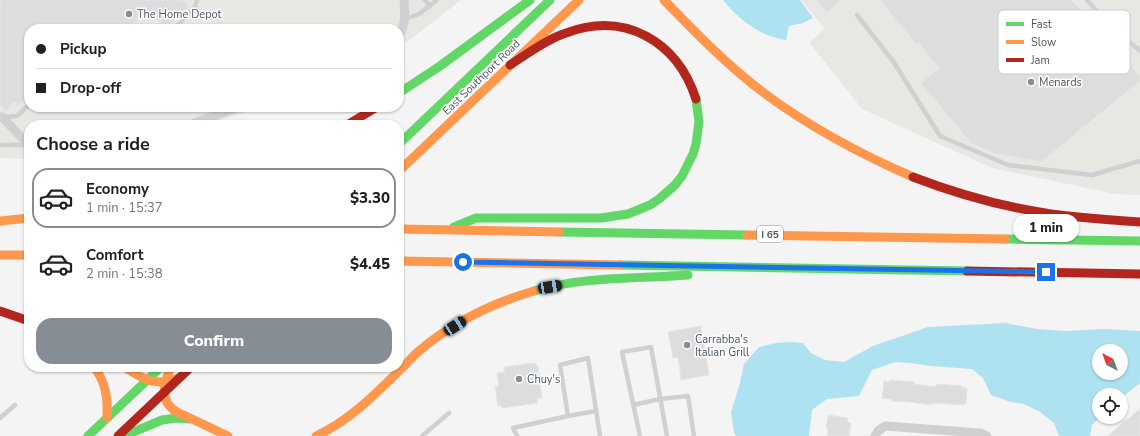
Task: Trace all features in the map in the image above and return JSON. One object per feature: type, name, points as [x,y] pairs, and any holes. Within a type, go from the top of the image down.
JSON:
[{"type":"main road","points":[[404,90],[440,66],[530,0]]},
{"type":"main road","name":"East Southport Road","points":[[404,139],[550,0]]},
{"type":"main road","name":"East Southport Road","points":[[404,166],[579,0]]},
{"type":"main road","points":[[664,0],[715,52],[769,97],[826,135],[886,166],[972,198],[1015,208],[1067,216],[1140,222]]},
{"type":"main road","points":[[448,229],[476,218],[601,218],[628,214],[650,205],[675,185],[682,176],[693,154],[699,122],[696,99],[692,86],[679,64],[670,53],[649,37],[638,32],[612,25],[589,26],[557,36],[510,65]]},
{"type":"main road","points":[[355,120],[369,112]]},
{"type":"main road","points":[[0,221],[24,219]]},
{"type":"main road","points":[[0,221],[24,222]]},
{"type":"main road","name":"I 65","points":[[404,228],[1140,241]]},
{"type":"main road","points":[[0,255],[24,255]]},
{"type":"main road","points":[[404,261],[1140,274]]},
{"type":"main road","points":[[404,365],[421,349],[447,330],[489,307],[521,294],[550,287],[584,282],[779,268]]},
{"type":"main road","points":[[0,311],[24,319]]},
{"type":"main road","points":[[98,372],[104,383],[108,400],[107,418]]},
{"type":"main road","points":[[133,372],[165,388]]},
{"type":"main road","points":[[88,436],[156,372]]},
{"type":"main road","points":[[170,372],[165,388],[168,404],[175,411],[228,436]]},
{"type":"main road","points":[[118,436],[165,388],[186,372]]},
{"type":"main road","points":[[316,436],[348,418],[397,372]]},
{"type":"main road","points":[[124,436],[162,420],[176,418],[191,419]]},
{"type":"street","points":[[404,0],[404,27]]},
{"type":"street","points":[[203,120],[224,112]]},
{"type":"street","points":[[0,116],[24,140]]},
{"type":"street","points":[[875,436],[878,431],[885,426],[980,433],[987,436]]},
{"type":"lane","points":[[179,24],[195,7],[197,0]]},
{"type":"lane","points":[[425,0],[430,6]]},
{"type":"lane","points":[[405,19],[419,14],[437,0]]},
{"type":"lane","points":[[1087,0],[1096,10]]},
{"type":"lane","points":[[857,15],[893,61],[940,136],[1008,165],[1092,175],[1140,162]]},
{"type":"lane","points":[[1130,42],[1140,51]]},
{"type":"lane","points":[[0,116],[17,116],[24,110]]},
{"type":"lane","points":[[0,145],[24,145]]},
{"type":"lane","points":[[640,436],[622,352],[651,347],[667,436]]},
{"type":"lane","points":[[568,416],[560,365],[588,358],[600,436]]},
{"type":"lane","points":[[633,405],[660,399],[688,396],[694,436]]},
{"type":"lane","points":[[0,418],[15,405]]},
{"type":"lane","points":[[517,436],[513,428],[596,411]]},
{"type":"lane","points":[[422,436],[450,413]]},
{"type":"shaded area","points":[[0,0],[461,0],[404,43],[404,24],[24,24],[24,112],[244,112],[222,120],[24,120],[24,159],[0,158]]},
{"type":"shaded area","points":[[801,0],[1140,0],[1140,195],[1115,194],[992,168],[862,109],[809,42],[825,29]]},
{"type":"water","points":[[723,0],[800,0],[813,18],[803,23],[789,26],[786,40],[776,38],[751,26],[736,14]]},
{"type":"water","points":[[1005,323],[1037,329],[1066,331],[1104,329],[1140,331],[1140,383],[1128,392],[1128,388],[1092,388],[1093,424],[1090,436],[1059,436],[1054,423],[1040,412],[1024,404],[1011,402],[991,395],[983,378],[972,369],[895,362],[872,370],[859,396],[827,399],[812,410],[809,436],[736,436],[731,412],[744,364],[759,347],[776,343],[803,343],[811,353],[825,360],[844,362],[873,346],[928,327]]},
{"type":"building","points":[[0,0],[183,0],[189,6],[170,24],[162,24],[148,10],[133,24],[24,24],[24,100],[18,106],[15,101],[6,111],[0,105]]},
{"type":"building","points":[[816,0],[841,0],[827,12]]},
{"type":"building","name":"Menards","points":[[880,0],[1072,0],[1080,10],[998,10],[998,74],[1130,74],[1130,64],[1140,76],[1140,81],[1041,162],[993,153],[971,143],[921,83],[939,68],[919,43],[917,45]]},
{"type":"building","name":"Carrabba's Italian Grill","points":[[701,326],[709,375],[681,380],[678,357],[673,358],[668,332]]},
{"type":"building","name":"Chuy's","points":[[535,363],[538,367],[542,398],[537,398],[538,403],[502,408],[501,405],[498,406],[495,386],[499,386],[497,373],[505,372],[504,367]]},
{"type":"building","points":[[890,380],[915,382],[914,384],[936,387],[936,384],[962,386],[967,388],[966,404],[932,403],[932,405],[891,401],[891,399],[882,398],[884,381],[889,382]]},
{"type":"building","points":[[1140,409],[1140,436],[1108,436],[1121,424],[1128,424],[1128,419]]},
{"type":"building","points":[[828,415],[848,418],[847,422],[851,423],[849,436],[827,436],[828,429],[826,428]]},
{"type":"traffic: fast","points":[[404,90],[440,66],[530,0]]},
{"type":"traffic: fast","points":[[404,139],[550,0]]},
{"type":"traffic: fast","points":[[454,227],[476,218],[601,218],[628,214],[650,205],[675,185],[682,176],[693,154],[699,122],[696,99]]},
{"type":"traffic: fast","points":[[559,232],[747,235]]},
{"type":"traffic: fast","points":[[1005,239],[1140,241]]},
{"type":"traffic: fast","points":[[620,265],[967,271]]},
{"type":"traffic: fast","points":[[534,291],[553,286],[591,280],[688,275]]},
{"type":"traffic: fast","points":[[88,436],[156,372]]},
{"type":"traffic: fast","points":[[124,436],[162,420],[176,418],[189,419]]},
{"type":"traffic: slow","points":[[404,166],[579,0]]},
{"type":"traffic: slow","points":[[664,0],[725,60],[751,83],[782,106],[836,140],[913,177]]},
{"type":"traffic: slow","points":[[0,221],[24,219]]},
{"type":"traffic: slow","points":[[404,229],[559,232]]},
{"type":"traffic: slow","points":[[747,235],[1005,239]]},
{"type":"traffic: slow","points":[[0,255],[24,255]]},
{"type":"traffic: slow","points":[[404,261],[620,265]]},
{"type":"traffic: slow","points":[[404,366],[432,341],[459,323],[488,308],[534,291]]},
{"type":"traffic: slow","points":[[97,372],[104,385],[107,404],[107,418]]},
{"type":"traffic: slow","points":[[133,372],[144,379],[157,382],[171,381],[179,378]]},
{"type":"traffic: slow","points":[[169,372],[164,391],[167,402],[171,408],[228,436]]},
{"type":"traffic: slow","points":[[316,436],[329,430],[352,414],[398,372]]},
{"type":"traffic: jam","points":[[510,65],[544,43],[566,33],[588,27],[609,26],[628,29],[646,36],[662,47],[676,61],[687,79],[696,99]]},
{"type":"traffic: jam","points":[[355,120],[369,112]]},
{"type":"traffic: jam","points":[[913,177],[947,189],[1016,208],[1096,219],[1140,222]]},
{"type":"traffic: jam","points":[[967,271],[1140,274]]},
{"type":"traffic: jam","points":[[0,311],[24,319]]},
{"type":"traffic: jam","points":[[118,436],[186,372]]},
{"type":"place","name":"The Home Depot","points":[[129,14]]},
{"type":"place","name":"Menards","points":[[1031,82]]},
{"type":"place","name":"Carrabba's Italian Grill","points":[[687,345]]},
{"type":"place","name":"Chuy's","points":[[519,379]]},
{"type":"route","points":[[463,262],[1046,272]]}]
